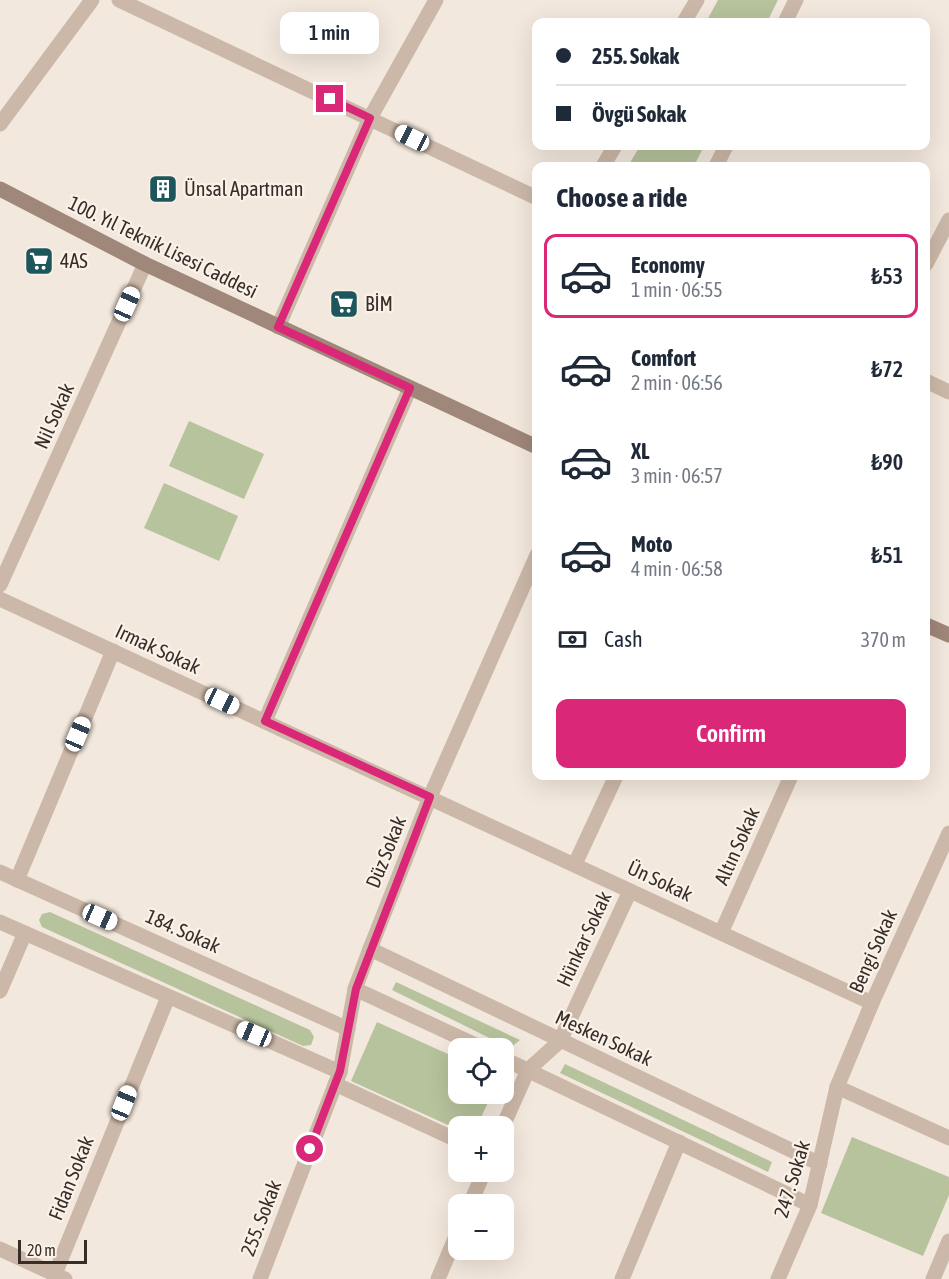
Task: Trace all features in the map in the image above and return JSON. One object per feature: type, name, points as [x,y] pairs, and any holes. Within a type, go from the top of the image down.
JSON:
[{"type":"main road","name":"100. Yıl Teknik Lisesi Caddesi","points":[[0,189],[145,264],[532,445]]},
{"type":"main road","points":[[930,627],[949,635]]},
{"type":"street","points":[[0,124],[92,0]]},
{"type":"street","points":[[119,0],[532,196]]},
{"type":"street","points":[[278,327],[370,118],[436,0]]},
{"type":"street","points":[[686,18],[697,0]]},
{"type":"street","points":[[787,18],[796,0]]},
{"type":"street","points":[[930,256],[949,220]]},
{"type":"street","name":"Nil Sokak","points":[[0,585],[145,264]]},
{"type":"street","points":[[930,383],[949,392]]},
{"type":"street","points":[[265,721],[410,388]]},
{"type":"street","name":"Düz Sokak","points":[[337,1078],[356,989],[370,949],[430,797],[532,566]]},
{"type":"street","name":"Irmak Sokak","points":[[0,598],[430,797]]},
{"type":"street","points":[[17,880],[113,651]]},
{"type":"street","points":[[574,864],[614,780]]},
{"type":"street","name":"Altın Sokak","points":[[721,933],[788,780]]},
{"type":"street","name":"Ün Sokak","points":[[430,797],[872,1004]]},
{"type":"street","name":"Bengi Sokak","points":[[837,1087],[949,834]]},
{"type":"street","name":"184. Sokak","points":[[0,872],[348,1029]]},
{"type":"street","name":"Hünkar Sokak","points":[[507,1116],[528,1070],[560,1041],[630,891]]},
{"type":"street","points":[[0,922],[168,997],[337,1078],[448,1135]]},
{"type":"street","points":[[0,991],[25,933]]},
{"type":"street","name":"Mesken Sokak","points":[[370,949],[820,1164]]},
{"type":"street","points":[[356,989],[461,1038]]},
{"type":"street","name":"Fidan Sokak","points":[[60,1277],[168,997]]},
{"type":"street","points":[[514,1064],[810,1204]]},
{"type":"street","name":"255. Sokak","points":[[260,1279],[337,1078]]},
{"type":"street","points":[[837,1087],[949,1138]]},
{"type":"street","name":"247. Sokak","points":[[778,1279],[810,1204],[837,1087]]},
{"type":"street","points":[[622,1279],[679,1142]]},
{"type":"street","points":[[933,1279],[949,1241]]},
{"type":"street","points":[[0,1249],[60,1277]]},
{"type":"street","points":[[438,1279],[448,1255]]},
{"type":"green space","points":[[718,0],[778,0],[769,18],[708,18]]},
{"type":"green space","points":[[638,150],[702,150],[696,162],[630,162]]},
{"type":"green space","points":[[189,421],[264,454],[244,499],[169,466]]},
{"type":"green space","points":[[164,483],[238,516],[219,561],[144,528]]},
{"type":"green space","points":[[50,912],[310,1030],[314,1037],[311,1045],[303,1046],[42,927],[39,920],[42,914]]},
{"type":"green space","points":[[396,982],[520,1040],[514,1045],[514,1038],[490,1038],[392,990]]},
{"type":"green space","points":[[377,1022],[448,1054],[448,1104],[487,1104],[482,1116],[448,1116],[448,1125],[351,1081]]},
{"type":"green space","points":[[565,1064],[772,1162],[768,1172],[560,1073]]},
{"type":"green space","points":[[852,1137],[949,1177],[949,1195],[923,1256],[821,1213]]},
{"type":"place","name":"Ünsal Apartman","points":[[163,189]]},
{"type":"place","name":"4AS","points":[[39,261]]},
{"type":"place","name":"BİM","points":[[344,304]]},
{"type":"route","points":[[310,1149],[340,1071],[356,989],[430,797],[265,721],[410,388],[278,327],[370,118],[330,99]]}]
